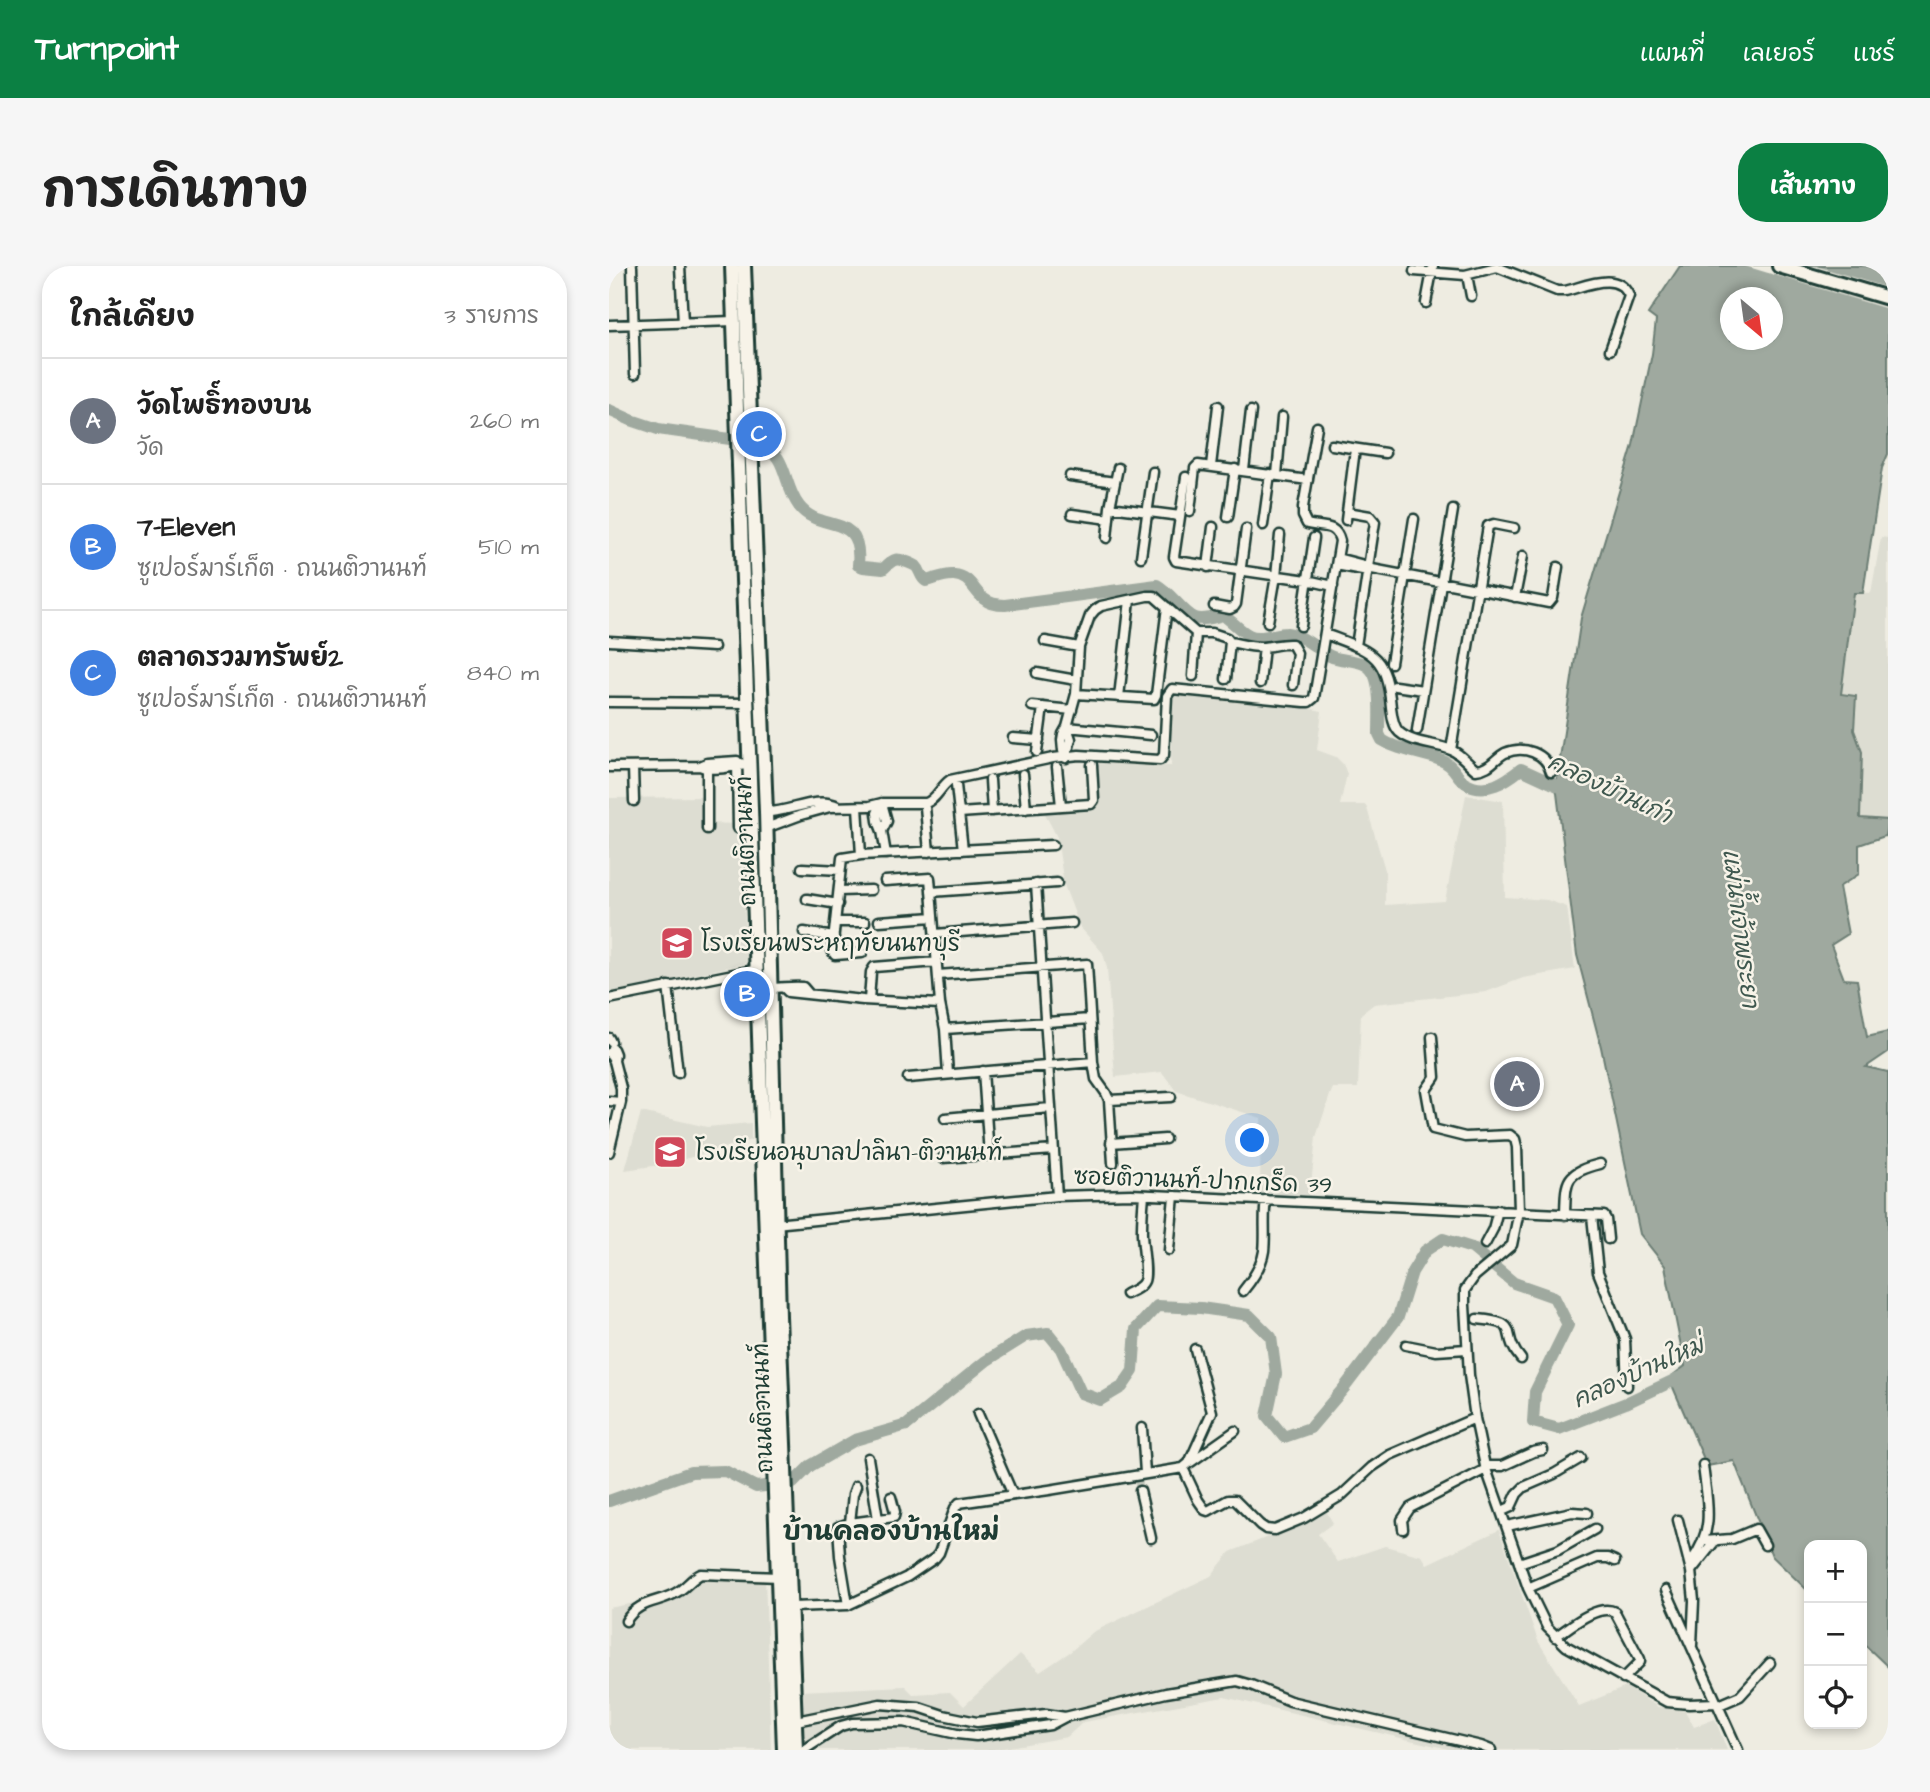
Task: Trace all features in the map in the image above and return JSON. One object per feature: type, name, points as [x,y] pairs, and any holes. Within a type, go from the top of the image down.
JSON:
[{"type":"main road","name":"ถนนติวานนท์","points":[[732,266],[744,430]]},
{"type":"main road","name":"ถนนติวานนท์","points":[[744,266],[744,430],[753,666],[777,988],[772,1224]]},
{"type":"main road","points":[[1779,266],[1888,298]]},
{"type":"main road","name":"ถนนติวานนท์","points":[[753,666],[742,765],[758,969],[772,1224],[781,1501],[778,1577],[784,1750]]},
{"type":"main road","name":"ถนนติวานนท์","points":[[781,1501],[792,1607],[796,1750]]},
{"type":"street","points":[[632,266],[635,374]]},
{"type":"street","points":[[680,266],[683,323]]},
{"type":"street","points":[[1415,271],[1432,270],[1467,275],[1497,267],[1557,291],[1610,281],[1621,284],[1629,296],[1610,350]]},
{"type":"street","points":[[1426,303],[1432,270]]},
{"type":"street","points":[[1467,275],[1471,296]]},
{"type":"street","points":[[609,325],[734,321]]},
{"type":"street","points":[[1211,466],[1218,406]]},
{"type":"street","points":[[1229,517],[1251,411]]},
{"type":"street","points":[[1263,525],[1282,417]]},
{"type":"street","points":[[766,828],[816,811],[841,807],[926,803],[950,780],[1053,758],[1090,755],[1160,760],[1164,755],[1167,696],[1172,689],[1309,702],[1314,698],[1340,541],[1333,528],[1311,525],[1304,521],[1303,508],[1317,427]]},
{"type":"street","points":[[1332,445],[1385,453]]},
{"type":"street","points":[[1355,449],[1346,516],[1370,516],[1375,523],[1356,646]]},
{"type":"street","points":[[1190,511],[1195,468],[1198,465],[1308,480]]},
{"type":"street","points":[[1107,538],[1118,468]]},
{"type":"street","points":[[1140,557],[1153,472]]},
{"type":"street","points":[[1070,476],[1115,482]]},
{"type":"street","points":[[1186,477],[1174,557],[1176,561],[1333,586]]},
{"type":"street","points":[[1110,507],[1180,516]]},
{"type":"street","points":[[1417,730],[1453,510]]},
{"type":"street","points":[[1072,514],[1109,519]]},
{"type":"street","points":[[1391,663],[1414,519]]},
{"type":"street","points":[[1451,750],[1487,526],[1494,524],[1514,528]]},
{"type":"street","points":[[1208,567],[1213,527]]},
{"type":"street","points":[[1213,606],[1230,609],[1234,607],[1246,529]]},
{"type":"street","points":[[1268,622],[1280,535]]},
{"type":"street","points":[[1301,626],[1314,538]]},
{"type":"street","points":[[1515,597],[1523,556]]},
{"type":"street","points":[[1337,562],[1549,603],[1552,601],[1558,567]]},
{"type":"street","points":[[1066,758],[1071,739],[1067,727],[1076,694],[1079,647],[1090,616],[1101,606],[1154,596],[1196,633],[1212,633],[1227,638],[1230,642],[1248,646],[1291,644],[1297,653],[1293,685]]},
{"type":"street","points":[[1119,697],[1131,600]]},
{"type":"street","points":[[1076,694],[1154,699],[1167,607]]},
{"type":"street","points":[[1193,676],[1196,633]]},
{"type":"street","points":[[1325,636],[1356,646],[1380,662],[1385,672],[1391,713],[1398,731],[1414,740],[1451,750],[1476,770],[1485,769],[1505,754],[1520,750],[1539,754],[1546,759],[1552,772]]},
{"type":"street","points":[[609,641],[714,647]]},
{"type":"street","points":[[1045,641],[1079,647]]},
{"type":"street","points":[[1226,679],[1230,642]]},
{"type":"street","points":[[1260,682],[1264,647]]},
{"type":"street","points":[[1037,673],[1076,680]]},
{"type":"street","points":[[1395,686],[1423,690]]},
{"type":"street","points":[[609,702],[748,703]]},
{"type":"street","points":[[1032,706],[1072,710]]},
{"type":"street","points":[[1037,752],[1043,707]]},
{"type":"street","points":[[1067,727],[1151,735]]},
{"type":"street","points":[[1013,738],[1039,740]]},
{"type":"street","points":[[609,767],[703,768],[742,765],[738,828]]},
{"type":"street","points":[[959,813],[1091,804],[1094,800],[1092,765]]},
{"type":"street","points":[[633,767],[634,801]]},
{"type":"street","points":[[1057,767],[1061,806]]},
{"type":"street","points":[[703,768],[707,829]]},
{"type":"street","points":[[1023,774],[1025,809]]},
{"type":"street","points":[[990,780],[992,811]]},
{"type":"street","points":[[956,785],[963,850]]},
{"type":"street","points":[[766,813],[823,802],[841,807]]},
{"type":"street","points":[[882,803],[877,813],[886,854]]},
{"type":"street","points":[[858,807],[861,855]]},
{"type":"street","points":[[925,807],[929,852]]},
{"type":"street","points":[[862,953],[835,955],[832,951],[842,858],[1053,845]]},
{"type":"street","points":[[803,868],[840,870]]},
{"type":"street","points":[[885,881],[928,877],[930,880],[948,1074]]},
{"type":"street","points":[[931,892],[1057,883]]},
{"type":"street","points":[[1036,884],[1057,1196]]},
{"type":"street","points":[[839,891],[871,890]]},
{"type":"street","points":[[807,899],[838,904]]},
{"type":"street","points":[[879,921],[933,917]]},
{"type":"street","points":[[836,922],[865,922]]},
{"type":"street","points":[[935,934],[1072,923]]},
{"type":"street","points":[[804,932],[834,937]]},
{"type":"street","points":[[869,1000],[871,972],[874,967],[937,962]]},
{"type":"street","points":[[938,975],[1087,964],[1093,1062],[1096,1079],[1109,1100],[1112,1163]]},
{"type":"street","points":[[609,999],[758,969]]},
{"type":"street","points":[[668,986],[678,1073]]},
{"type":"street","points":[[777,988],[788,992],[869,1000],[940,1004]]},
{"type":"street","points":[[944,1029],[1090,1019]]},
{"type":"street","points":[[1432,1037],[1435,1077],[1426,1090],[1432,1127],[1465,1137],[1510,1135],[1515,1139],[1517,1147],[1519,1211],[1512,1245],[1481,1270],[1465,1290],[1471,1320],[1469,1375],[1486,1468],[1539,1615],[1555,1637],[1566,1646],[1667,1702],[1718,1704],[1739,1696],[1770,1663]]},
{"type":"street","points":[[610,1148],[621,1102],[620,1081],[611,1051]]},
{"type":"street","points":[[908,1078],[1093,1062]]},
{"type":"street","points":[[983,1071],[989,1155]]},
{"type":"street","points":[[1109,1100],[1171,1097]]},
{"type":"street","points":[[609,1101],[621,1102]]},
{"type":"street","points":[[945,1118],[1050,1108]]},
{"type":"street","points":[[1111,1143],[1165,1139]]},
{"type":"street","points":[[943,1158],[1053,1150]]},
{"type":"street","points":[[1565,1214],[1566,1188],[1571,1176],[1580,1169],[1600,1164]]},
{"type":"street","name":"ซอยติวานนท์-ปากเกร็ด 39","points":[[772,1224],[1089,1194],[1592,1216]]},
{"type":"street","points":[[1126,1294],[1141,1286],[1146,1272],[1142,1230],[1144,1195]]},
{"type":"street","points":[[1170,1250],[1174,1196]]},
{"type":"street","points":[[1243,1291],[1264,1253],[1263,1216],[1266,1200]]},
{"type":"street","points":[[1485,1244],[1493,1229],[1498,1210]]},
{"type":"street","points":[[1608,1239],[1606,1217],[1592,1216],[1598,1272],[1625,1339],[1627,1386]]},
{"type":"street","points":[[1471,1320],[1497,1321],[1507,1326],[1512,1347],[1521,1359]]},
{"type":"street","points":[[1410,1346],[1436,1351],[1468,1349]]},
{"type":"street","points":[[1195,1349],[1212,1412],[1186,1465],[1202,1508],[1208,1511],[1228,1500],[1235,1500],[1266,1529],[1275,1530],[1304,1518],[1342,1495],[1372,1467],[1390,1455],[1475,1418]]},
{"type":"street","points":[[978,1415],[1013,1495]]},
{"type":"street","points":[[1140,1475],[1142,1428]]},
{"type":"street","points":[[792,1607],[848,1605],[907,1577],[935,1558],[959,1503],[1140,1475],[1186,1465],[1235,1432]]},
{"type":"street","points":[[1403,1529],[1402,1520],[1411,1508],[1486,1468],[1502,1466],[1543,1450]]},
{"type":"street","points":[[868,1458],[878,1519]]},
{"type":"street","points":[[1502,1511],[1511,1507],[1524,1487],[1581,1458]]},
{"type":"street","points":[[1691,1566],[1707,1530],[1708,1508],[1703,1465]]},
{"type":"street","points":[[850,1523],[856,1486]]},
{"type":"street","points":[[1140,1491],[1151,1538]]},
{"type":"street","points":[[848,1605],[838,1527],[891,1518],[895,1515],[891,1497]]},
{"type":"street","points":[[1507,1526],[1572,1512],[1587,1513]]},
{"type":"street","points":[[1678,1520],[1691,1566],[1694,1601],[1692,1648]]},
{"type":"street","points":[[1519,1563],[1558,1550],[1595,1529]]},
{"type":"street","points":[[1704,1541],[1732,1539],[1756,1529],[1765,1545]]},
{"type":"street","points":[[1691,1566],[1715,1541]]},
{"type":"street","points":[[1528,1588],[1597,1558],[1615,1561]]},
{"type":"street","points":[[626,1621],[642,1605],[676,1593],[701,1574],[778,1577]]},
{"type":"street","points":[[1666,1590],[1738,1750]]},
{"type":"street","points":[[1555,1637],[1600,1610],[1612,1609],[1640,1659],[1623,1679]]},
{"type":"street","points":[[804,1750],[841,1726],[852,1723],[903,1722],[976,1736],[1050,1725],[1065,1717],[1166,1693],[1237,1681],[1290,1701],[1491,1750]]},
{"type":"street","points":[[796,1721],[880,1704],[919,1707],[977,1722],[1046,1714],[1065,1717]]},
{"type":"street","points":[[852,1710],[852,1723]]},
{"type":"shaded area","points":[[1881,537],[1888,538],[1888,820],[1860,819],[1862,752],[1854,730],[1856,697],[1841,694],[1854,592],[1871,593]]},
{"type":"shaded area","points":[[1173,691],[1269,700],[1322,711],[1317,750],[1336,757],[1343,764],[1347,774],[1340,805],[1366,805],[1385,870],[1385,905],[1445,901],[1466,795],[1503,801],[1505,897],[1547,900],[1567,907],[1575,969],[1523,978],[1486,992],[1374,1004],[1361,1014],[1358,1088],[1333,1088],[1316,1137],[1310,1195],[1260,1193],[1261,1118],[1176,1091],[1162,1072],[1115,1077],[1107,968],[1103,953],[1080,927],[1064,885],[1057,837],[1043,810],[1099,805],[1098,763],[1171,766]]},
{"type":"shaded area","points":[[703,797],[703,823],[740,824],[747,963],[609,993],[609,798]]},
{"type":"shaded area","name":"โรงเรียนอนุบาลปาลินา-ติวานนท์","points":[[641,1112],[707,1127],[751,1123],[751,1140],[667,1164],[625,1170]]},
{"type":"shaded area","points":[[1325,1509],[1333,1523],[1318,1534],[1338,1562],[1385,1546],[1422,1556],[1427,1564],[1499,1530],[1538,1641],[1579,1706],[1626,1687],[1658,1707],[1685,1711],[1694,1727],[1715,1719],[1727,1750],[1453,1750],[1224,1697],[1083,1722],[1067,1737],[992,1750],[802,1750],[801,1691],[905,1686],[913,1694],[950,1692],[964,1706],[1020,1654],[1040,1672],[1070,1652],[1093,1632],[1211,1576],[1230,1552],[1308,1521]]},
{"type":"shaded area","points":[[713,1569],[765,1577],[771,1750],[609,1750],[609,1608],[655,1599],[668,1589],[679,1586],[688,1573]]},
{"type":"water","name":"แม่น้ำเจ้าพระยา","points":[[1680,266],[1888,266],[1888,454],[1882,468],[1863,593],[1854,593],[1841,694],[1856,696],[1854,730],[1862,752],[1860,818],[1888,820],[1885,836],[1859,845],[1859,874],[1839,887],[1848,934],[1831,945],[1844,979],[1857,980],[1867,1037],[1888,1032],[1888,1052],[1866,1067],[1888,1072],[1888,1667],[1867,1647],[1867,1540],[1804,1540],[1804,1587],[1772,1556],[1734,1461],[1707,1466],[1669,1378],[1685,1366],[1665,1266],[1640,1234],[1601,1047],[1577,955],[1556,785],[1581,618],[1633,445],[1652,354],[1656,320],[1648,314]]},
{"type":"pier","points":[[1745,266],[1816,266],[1888,288],[1888,309]]},
{"type":"waterway","name":"คลองบ้านเก่า","points":[[609,410],[658,429],[759,443],[769,448],[780,462],[799,506],[808,514],[847,530],[854,537],[858,548],[858,565],[863,567],[883,569],[898,560],[916,566],[926,581],[947,575],[959,576],[968,581],[986,601],[1002,605],[1157,585],[1195,618],[1223,615],[1253,637],[1293,634],[1330,656],[1365,665],[1374,674],[1378,687],[1379,734],[1382,740],[1395,747],[1444,762],[1466,783],[1481,788],[1488,787],[1502,782],[1521,769],[1571,792]]},
{"type":"waterway","name":"คลองบ้านใหม่","points":[[609,1501],[691,1472],[725,1471],[756,1487],[793,1483],[810,1466],[855,1440],[907,1425],[986,1361],[1026,1336],[1048,1333],[1061,1349],[1081,1393],[1100,1400],[1122,1387],[1133,1371],[1136,1329],[1157,1306],[1201,1308],[1249,1315],[1271,1337],[1276,1374],[1267,1416],[1284,1437],[1310,1428],[1344,1388],[1398,1317],[1412,1272],[1425,1251],[1443,1239],[1472,1248],[1514,1283],[1554,1297],[1568,1325],[1535,1392],[1533,1422],[1559,1429],[1626,1403],[1685,1375]]},
{"type":"tunnel","points":[[1138,1478],[1140,1491]]},
{"type":"place","name":"ตลาดรวมทรัพย์2","points":[[759,434]]},
{"type":"place","name":"โรงเรียนพระหฤทัยนนทบุรี","points":[[677,943]]},
{"type":"place","name":"7-Eleven","points":[[747,994]]},
{"type":"place","name":"วัดโพธิ์ทองบน","points":[[1517,1084]]},
{"type":"place","name":"โรงเรียนอนุบาลปาลินา-ติวานนท์","points":[[670,1152]]},
{"type":"district","name":"บ้านคลองบ้านใหม่","points":[[891,1531]]}]
